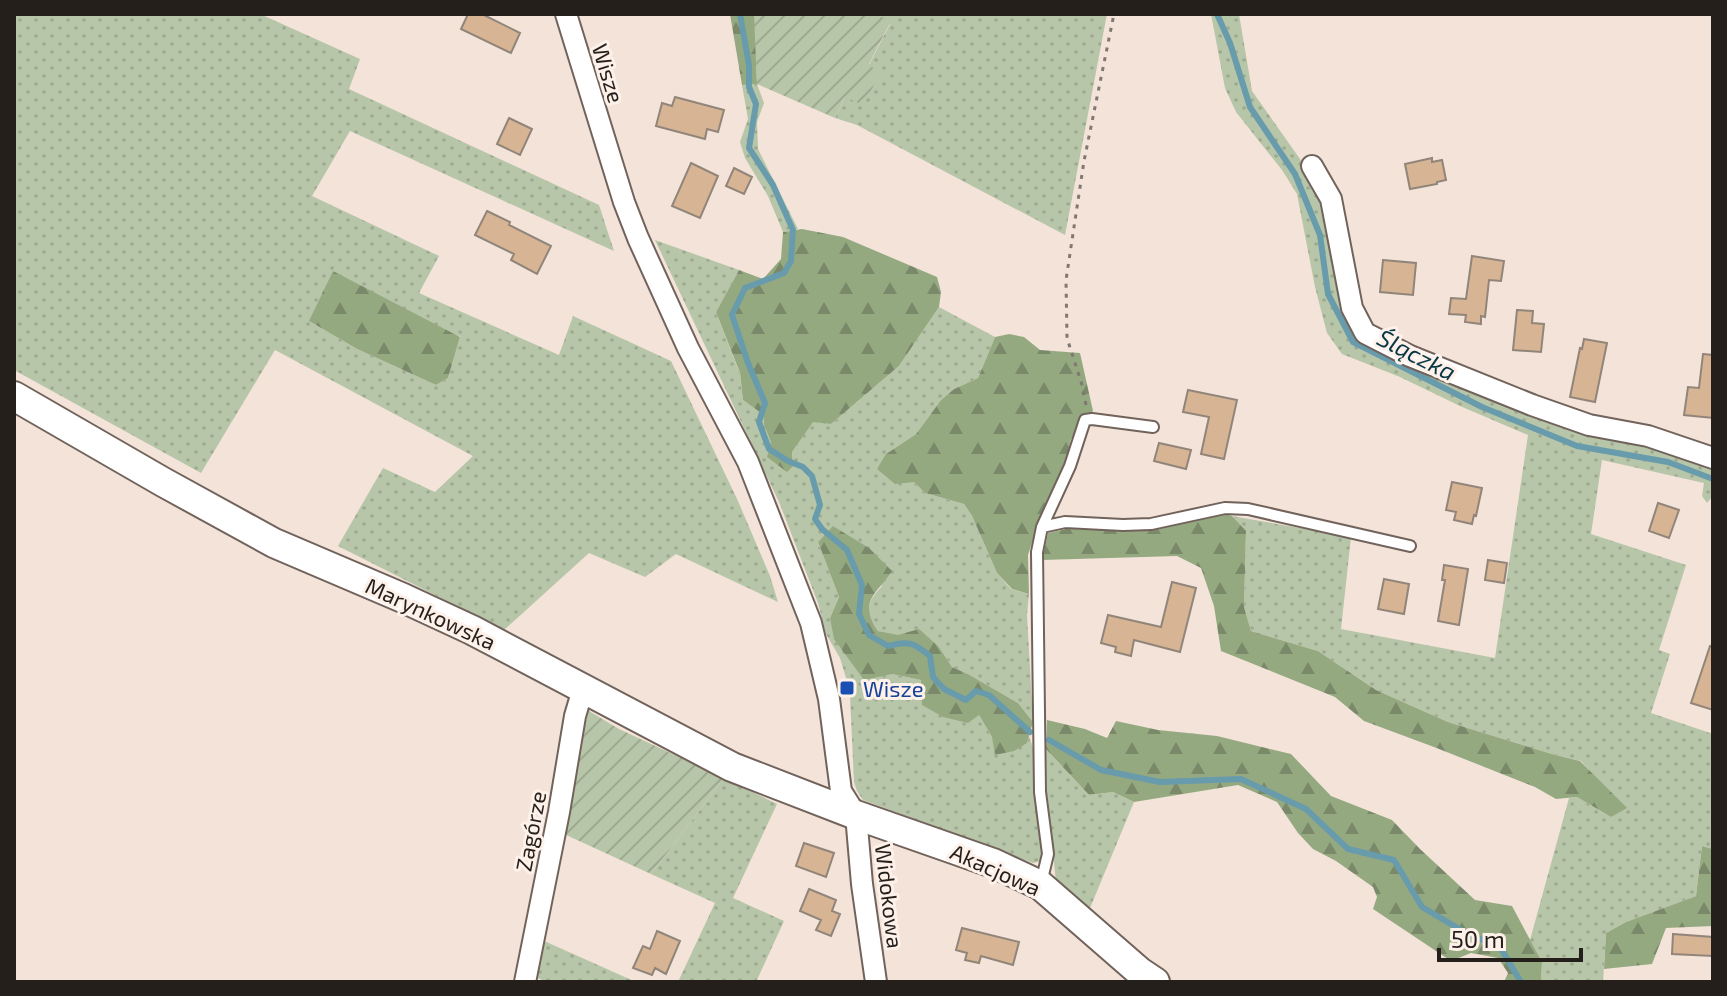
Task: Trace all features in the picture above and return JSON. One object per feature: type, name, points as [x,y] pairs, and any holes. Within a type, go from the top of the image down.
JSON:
[{"type":"street","name":"Wisze","points":[[566,14],[638,238],[688,348],[748,462],[811,623],[829,699],[841,791],[856,815]]},
{"type":"street","points":[[1312,166],[1331,199],[1352,308],[1365,333],[1410,356],[1532,405],[1589,425],[1648,436],[1713,458]]},
{"type":"street","name":"Marynkowska","points":[[14,396],[274,543],[472,630],[732,767],[856,815]]},
{"type":"street","name":"Zagórze","points":[[525,982],[575,716],[583,689]]},
{"type":"street","name":"Akacjowa","points":[[856,815],[993,863],[1040,885],[1155,982]]},
{"type":"street","name":"Widokowa","points":[[856,815],[876,982]]},
{"type":"lane","points":[[1040,885],[1048,854],[1040,792],[1036,602],[1037,552],[1042,527],[1070,466],[1085,420],[1153,427]]},
{"type":"lane","points":[[1042,527],[1065,522],[1151,524],[1225,508],[1248,509],[1410,546]]},
{"type":"path","points":[[1085,420],[1086,401],[1067,338],[1066,280],[1084,161],[1114,14]]},
{"type":"green space","points":[[14,14],[260,14],[360,59],[349,89],[599,205],[614,251],[350,131],[312,196],[439,256],[419,293],[559,355],[573,316],[671,361],[738,501],[778,602],[676,554],[645,577],[589,553],[504,630],[338,546],[383,468],[435,492],[473,456],[275,350],[201,473],[14,370]],"holes":[[[309,321],[460,336],[448,378],[436,385],[357,349]]]},
{"type":"green space","points":[[730,14],[755,16],[757,84],[742,85]]},
{"type":"green space","points":[[754,14],[880,15],[890,23],[869,64],[880,74],[863,105],[845,97],[835,118],[757,84]]},
{"type":"green space","points":[[879,14],[1107,14],[1065,235],[857,125],[835,118],[845,97],[869,65],[890,24]]},
{"type":"green space","points":[[1211,14],[1239,14],[1252,91],[1324,198],[1354,332],[1713,462],[1713,496],[1707,503],[1702,496],[1704,483],[1602,460],[1591,534],[1686,565],[1659,650],[1670,654],[1651,713],[1713,734],[1713,849],[1702,846],[1696,896],[1626,922],[1606,933],[1603,982],[1541,982],[1542,962],[1530,940],[1569,798],[1577,797],[1611,817],[1596,778],[1581,761],[1448,722],[1376,690],[1318,651],[1251,631],[1244,607],[1246,532],[1232,516],[1351,537],[1341,629],[1495,658],[1528,435],[1342,354],[1327,333],[1297,194],[1236,112],[1225,88]]},
{"type":"green space","points":[[757,84],[764,103],[757,122],[758,149],[798,229],[783,232],[740,142],[748,119],[742,85]]},
{"type":"green space","points":[[802,229],[843,237],[937,277],[941,292],[939,307],[899,366],[831,424],[813,422],[792,452],[793,466],[787,472],[767,457],[771,442],[764,425],[764,415],[743,400],[740,373],[716,312],[739,270],[763,279],[781,259],[783,232]]},
{"type":"green space","points":[[655,240],[739,270],[716,312],[740,374],[743,400],[764,414],[769,437],[793,466],[792,452],[813,421],[831,424],[899,366],[939,307],[995,337],[978,378],[954,389],[941,400],[916,434],[886,454],[925,493],[964,504],[997,573],[1011,589],[1029,594],[1027,615],[1033,722],[1018,703],[952,667],[939,647],[878,631],[869,607],[882,586],[846,535],[833,527],[818,542],[839,597],[830,618],[892,674],[922,680],[979,715],[992,737],[1027,743],[1029,736],[1035,754],[1040,861],[1033,863],[863,800],[857,791],[854,782],[851,680],[847,681],[840,658],[826,634],[818,603],[779,502]]},
{"type":"green space","points":[[333,271],[460,337],[448,378],[436,385],[357,349],[309,321]]},
{"type":"green space","points":[[1009,334],[1024,337],[1040,350],[1080,353],[1093,411],[1071,439],[1050,500],[1040,517],[1028,555],[1029,594],[1012,589],[997,573],[964,504],[925,493],[914,482],[895,484],[877,469],[886,454],[916,434],[941,400],[954,389],[978,378],[995,337]]},
{"type":"green space","points":[[1223,513],[1232,516],[1246,531],[1244,607],[1251,631],[1318,651],[1376,690],[1448,722],[1580,761],[1627,808],[1611,817],[1577,797],[1556,799],[1535,787],[1364,721],[1335,697],[1221,651],[1214,606],[1201,568],[1177,556],[1042,560],[1048,533],[1079,526],[1126,530],[1161,528]]},
{"type":"green space","points":[[833,526],[869,548],[892,571],[869,605],[878,631],[898,635],[919,629],[939,647],[952,667],[1018,703],[1033,722],[1027,743],[1014,751],[995,755],[992,737],[979,715],[968,723],[943,717],[922,705],[921,680],[892,674],[864,680],[834,639],[830,618],[839,597],[818,542]]},
{"type":"green space","points":[[589,711],[619,729],[724,778],[651,874],[564,834],[580,740]]},
{"type":"green space","points":[[1047,720],[1107,738],[1116,721],[1158,730],[1217,736],[1291,754],[1331,796],[1392,820],[1475,900],[1512,906],[1542,962],[1541,982],[1504,982],[1508,973],[1498,958],[1471,953],[1451,961],[1373,909],[1377,897],[1373,887],[1313,849],[1277,802],[1238,785],[1134,802],[1113,792],[1089,795],[1046,749]]},
{"type":"green space","points":[[1046,749],[1089,795],[1113,792],[1134,802],[1090,908],[1056,882],[1047,796]]},
{"type":"green space","points":[[724,778],[777,804],[733,898],[784,921],[756,982],[678,982],[715,903],[651,874]]},
{"type":"green space","points":[[1702,846],[1713,849],[1713,926],[1666,928],[1652,964],[1604,969],[1606,933],[1626,922],[1696,896]]},
{"type":"green space","points":[[542,940],[636,982],[546,982],[536,977]]},
{"type":"building","points":[[468,14],[482,14],[520,33],[511,53],[461,29]]},
{"type":"building","points":[[675,97],[724,110],[718,132],[707,129],[705,139],[656,126],[662,103],[672,106]]},
{"type":"building","points":[[509,118],[532,129],[520,155],[497,144]]},
{"type":"building","points":[[1432,158],[1432,162],[1442,160],[1446,180],[1410,189],[1405,164]]},
{"type":"building","points":[[691,163],[718,176],[700,218],[672,206]]},
{"type":"building","points":[[734,168],[752,177],[744,194],[726,186]]},
{"type":"building","points":[[487,211],[551,246],[537,274],[511,260],[514,254],[475,235]]},
{"type":"building","points":[[1472,256],[1504,261],[1501,281],[1489,280],[1485,317],[1481,316],[1481,324],[1465,322],[1466,315],[1449,314],[1451,298],[1466,299]]},
{"type":"building","points":[[1383,260],[1416,263],[1413,295],[1380,292]]},
{"type":"building","points":[[1517,310],[1533,311],[1532,323],[1544,324],[1541,352],[1513,350]]},
{"type":"building","points":[[1584,339],[1607,343],[1595,402],[1570,397]]},
{"type":"building","points":[[1703,354],[1713,355],[1713,418],[1684,415],[1688,387],[1699,388]]},
{"type":"building","points":[[1188,390],[1237,400],[1224,459],[1201,454],[1209,417],[1183,412]]},
{"type":"building","points":[[1159,443],[1191,450],[1186,469],[1154,461]]},
{"type":"building","points":[[1452,482],[1482,488],[1472,524],[1454,520],[1456,512],[1446,510]]},
{"type":"building","points":[[1658,503],[1679,510],[1669,538],[1649,531]]},
{"type":"building","points":[[1488,560],[1507,563],[1504,583],[1485,580]]},
{"type":"building","points":[[1444,565],[1468,569],[1459,625],[1438,621],[1445,580],[1442,580]]},
{"type":"building","points":[[1384,579],[1409,584],[1404,614],[1378,609]]},
{"type":"building","points":[[1172,582],[1196,588],[1180,652],[1134,640],[1131,656],[1115,652],[1116,647],[1101,643],[1108,615],[1161,627]]},
{"type":"building","points":[[1710,646],[1713,647],[1713,710],[1691,703]]},
{"type":"building","points":[[804,843],[834,853],[826,877],[796,866]]},
{"type":"building","points":[[809,889],[836,900],[832,911],[840,914],[831,936],[816,930],[821,920],[800,911]]},
{"type":"building","points":[[962,928],[1019,942],[1013,965],[981,956],[979,963],[965,960],[967,953],[956,950]]},
{"type":"building","points":[[657,931],[680,941],[666,974],[655,968],[652,975],[633,968],[643,946],[650,949]]},
{"type":"building","points":[[1673,934],[1713,937],[1713,956],[1672,954]]},
{"type":"waterway","points":[[740,14],[749,65],[749,87],[756,104],[749,148],[773,185],[793,230],[791,261],[784,273],[745,288],[732,315],[765,403],[759,422],[769,449],[803,467],[812,476],[820,505],[815,519],[847,550],[862,585],[859,614],[869,635],[888,646],[906,643],[920,648],[930,656],[933,677],[944,689],[966,700],[976,691],[989,695],[1030,732]]},
{"type":"waterway","name":"Ślączka","points":[[1217,14],[1230,43],[1250,107],[1295,174],[1320,235],[1328,294],[1353,342],[1482,407],[1577,446],[1668,462],[1713,479]]},
{"type":"waterway","points":[[1049,740],[1101,770],[1160,782],[1241,779],[1306,809],[1348,849],[1394,860],[1422,907],[1466,933],[1500,947],[1521,982]]},
{"type":"place","name":"Wisze","points":[[847,688]]}]
